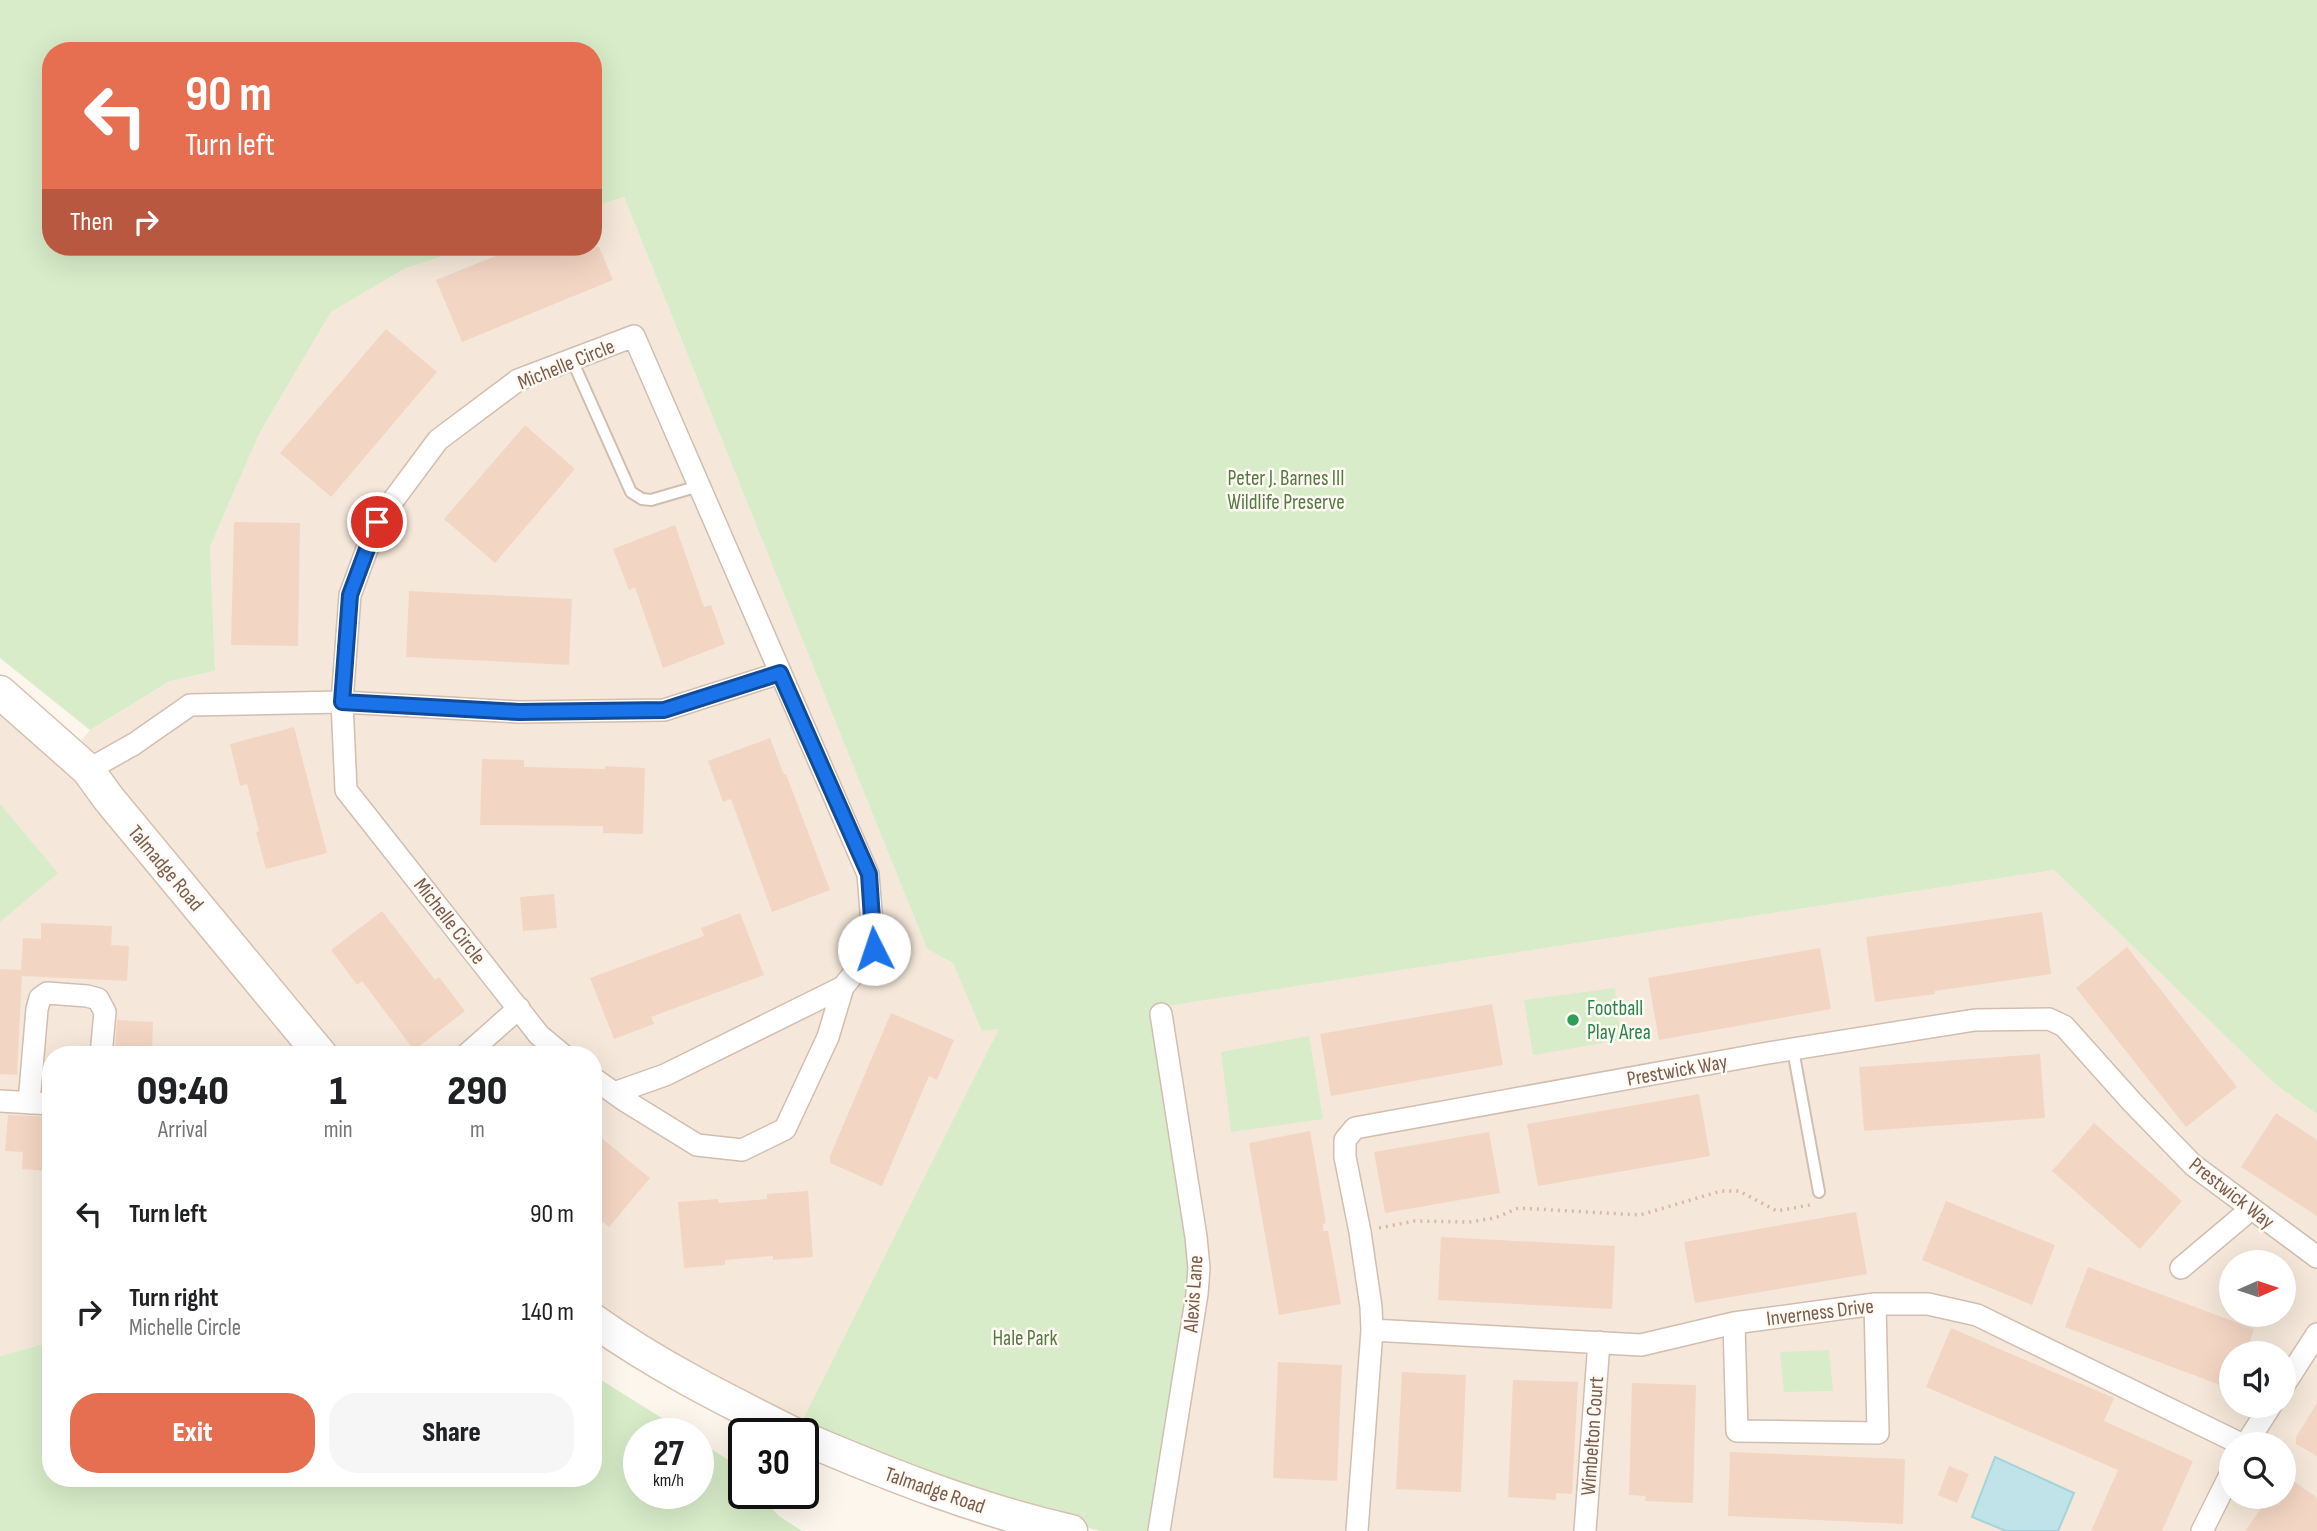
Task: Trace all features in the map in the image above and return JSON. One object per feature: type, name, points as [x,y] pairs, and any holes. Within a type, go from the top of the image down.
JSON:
[{"type":"street","name":"Michelle Circle","points":[[552,1046],[539,1035],[346,790],[342,702],[350,595],[377,522],[438,440],[518,380],[634,336],[869,874],[874,949],[843,987],[828,1037],[785,1129],[742,1150],[697,1145],[602,1084]]},
{"type":"street","points":[[88,770],[134,744],[190,705],[342,702],[519,712],[664,710],[780,673]]},
{"type":"street","name":"Talmadge Road","points":[[0,692],[88,770],[314,1046]]},
{"type":"street","name":"Michelle Circle","points":[[614,1093],[664,1075],[843,987]]},
{"type":"street","points":[[29,1103],[40,998],[47,993],[98,999],[105,1012],[102,1046]]},
{"type":"street","points":[[476,1046],[519,1008]]},
{"type":"street","name":"Alexis Lane","points":[[1159,1531],[1199,1268],[1161,1014]]},
{"type":"street","name":"Prestwick Way","points":[[1357,1531],[1372,1330],[1360,1232],[1345,1157],[1345,1140],[1355,1128],[1975,1020],[2049,1019],[2064,1026],[2193,1165],[2317,1257]]},
{"type":"street","points":[[0,1101],[42,1104]]},
{"type":"street","points":[[2181,1268],[2250,1209]]},
{"type":"street","points":[[1734,1323],[1737,1431],[1878,1433],[1875,1304]]},
{"type":"street","name":"Inverness Drive","points":[[1372,1330],[1641,1345],[1734,1323],[1875,1304],[1928,1304],[1977,1315],[2219,1432]]},
{"type":"street","points":[[602,1326],[708,1391],[762,1418]]},
{"type":"street","points":[[2296,1367],[2317,1335]]},
{"type":"street","name":"Wimbelton Court","points":[[1585,1531],[1599,1342]]},
{"type":"street","name":"Talmadge Road","points":[[819,1445],[911,1483],[979,1506],[1071,1531]]},
{"type":"street","points":[[2203,1531],[2219,1498]]},
{"type":"lane","points":[[572,360],[631,492],[642,499],[651,500],[699,486]]},
{"type":"lane","points":[[1793,1050],[1819,1192]]},
{"type":"path","points":[[1360,1232],[1415,1222],[1469,1222],[1494,1218],[1518,1208],[1640,1216],[1721,1191],[1739,1191],[1777,1211],[1821,1203],[1819,1192]]},
{"type":"shaded area","points":[[624,197],[927,949],[1016,997],[804,1418],[786,1418],[602,1325],[602,1046],[42,1046],[42,1344],[0,1356],[0,692],[70,754],[90,730],[170,681],[215,671],[210,547],[259,434],[331,312],[406,268],[443,256],[602,256],[602,204]]},
{"type":"shaded area","points":[[2054,870],[2276,1085],[2317,1114],[2317,1531],[1159,1531],[1161,1007]]},
{"type":"green space","name":"Peter J. Barnes III Wildlife Preserve","points":[[0,0],[2317,0],[2317,1114],[2276,1085],[2054,870],[1161,1007],[1196,1237],[1159,1531],[1100,1531],[983,1499],[819,1433],[819,1418],[804,1418],[999,1029],[982,1031],[953,963],[927,949],[624,197],[602,204],[602,42],[42,42],[42,256],[443,256],[406,268],[331,312],[259,434],[210,547],[215,671],[170,681],[90,730],[0,658]]},
{"type":"green space","points":[[0,804],[58,873],[0,922]]},
{"type":"green space","name":"Football Play Area","points":[[1615,988],[1621,1040],[1533,1055],[1524,1000]]},
{"type":"green space","points":[[1309,1036],[1323,1119],[1231,1132],[1221,1052]]},
{"type":"green space","points":[[42,1344],[42,1487],[602,1487],[602,1381],[662,1418],[623,1418],[623,1509],[714,1509],[714,1451],[728,1460],[728,1509],[773,1509],[802,1531],[0,1531],[0,1356]]},
{"type":"green space","points":[[1829,1350],[1833,1391],[1784,1392],[1780,1352]]},
{"type":"water","points":[[1995,1457],[2074,1493],[2058,1531],[2006,1531],[1972,1517]]},
{"type":"building","points":[[602,254],[613,280],[462,342],[436,280],[496,256]]},
{"type":"building","points":[[386,329],[437,372],[331,497],[280,453]]},
{"type":"building","points":[[525,425],[575,469],[495,563],[444,519]]},
{"type":"building","points":[[234,522],[300,523],[298,646],[231,645]]},
{"type":"building","points":[[675,525],[704,607],[711,605],[725,644],[663,668],[635,587],[629,590],[613,549]]},
{"type":"building","points":[[409,591],[572,599],[569,665],[406,657]]},
{"type":"building","points":[[294,727],[327,853],[266,869],[247,784],[240,786],[230,744]]},
{"type":"building","points":[[770,738],[830,890],[772,912],[731,799],[723,802],[708,761]]},
{"type":"building","points":[[482,759],[524,760],[524,767],[645,768],[643,834],[603,833],[603,826],[480,825]]},
{"type":"building","points":[[554,894],[557,928],[523,931],[520,897]]},
{"type":"building","points":[[382,911],[435,980],[439,977],[465,1011],[419,1046],[411,1046],[362,981],[357,985],[331,950]]},
{"type":"building","points":[[2042,912],[2051,974],[1875,1002],[1866,937]]},
{"type":"building","points":[[740,913],[764,975],[651,1017],[654,1024],[614,1039],[590,978],[704,936],[701,928]]},
{"type":"building","points":[[41,923],[112,926],[111,945],[129,946],[127,981],[22,976],[17,1075],[0,1074],[0,969],[21,970],[23,938],[41,939]]},
{"type":"building","points":[[2127,947],[2237,1087],[2186,1127],[2076,988]]},
{"type":"building","points":[[1820,948],[1831,1009],[1659,1040],[1648,978]]},
{"type":"building","points":[[1492,1004],[1503,1065],[1331,1096],[1320,1034]]},
{"type":"building","points":[[891,1013],[954,1040],[937,1080],[929,1076],[882,1186],[830,1163],[830,1156]]},
{"type":"building","points":[[117,1020],[153,1022],[152,1046],[116,1046]]},
{"type":"building","points":[[2040,1054],[2045,1118],[1864,1131],[1859,1067]]},
{"type":"building","points":[[1699,1094],[1710,1156],[1538,1186],[1527,1124]]},
{"type":"building","points":[[2276,1113],[2317,1140],[2317,1216],[2241,1167]]},
{"type":"building","points":[[8,1115],[42,1117],[42,1170],[22,1169],[23,1152],[5,1151]]},
{"type":"building","points":[[2094,1123],[2182,1201],[2140,1249],[2052,1171]]},
{"type":"building","points":[[1310,1131],[1326,1223],[1323,1224],[1323,1231],[1328,1231],[1341,1304],[1279,1315],[1249,1143]]},
{"type":"building","points":[[1489,1132],[1500,1193],[1385,1213],[1374,1152]]},
{"type":"building","points":[[602,1138],[650,1178],[609,1227],[602,1221]]},
{"type":"building","points":[[808,1191],[813,1257],[773,1260],[773,1256],[725,1260],[725,1265],[684,1268],[678,1202],[718,1199],[719,1203],[767,1199],[767,1194]]},
{"type":"building","points":[[1946,1201],[2055,1245],[2032,1305],[1922,1260]]},
{"type":"building","points":[[1856,1212],[1867,1274],[1695,1303],[1684,1242]]},
{"type":"building","points":[[1441,1237],[1615,1246],[1612,1309],[1438,1300]]},
{"type":"building","points":[[2088,1267],[2219,1316],[2219,1327],[2254,1329],[2250,1341],[2219,1341],[2219,1385],[2065,1327]]},
{"type":"building","points":[[1951,1328],[2114,1398],[2104,1421],[2193,1461],[2162,1531],[2091,1531],[2118,1470],[1926,1387]]},
{"type":"building","points":[[1278,1362],[1342,1365],[1337,1481],[1273,1478]]},
{"type":"building","points":[[1402,1372],[1466,1375],[1461,1492],[1396,1489]]},
{"type":"building","points":[[1513,1380],[1578,1382],[1572,1494],[1556,1493],[1556,1500],[1508,1497]]},
{"type":"building","points":[[1632,1383],[1696,1385],[1693,1503],[1645,1501],[1646,1496],[1629,1495]]},
{"type":"building","points":[[2317,1403],[2317,1456],[2296,1444],[2296,1437]]},
{"type":"building","points":[[1730,1452],[1905,1459],[1903,1524],[1728,1516]]},
{"type":"building","points":[[1949,1466],[1969,1474],[1957,1503],[1938,1495]]},
{"type":"building","points":[[2296,1483],[2317,1498],[2317,1531],[2245,1531],[2261,1509],[2296,1509]]},
{"type":"place","name":"Football Play Area","points":[[1573,1020]]},
{"type":"route","points":[[377,522],[350,595],[342,702],[519,712],[664,710],[780,673],[869,874],[874,949]]},
{"type":"park label","name":"Hale Park","points":[[1025,1338]]}]
